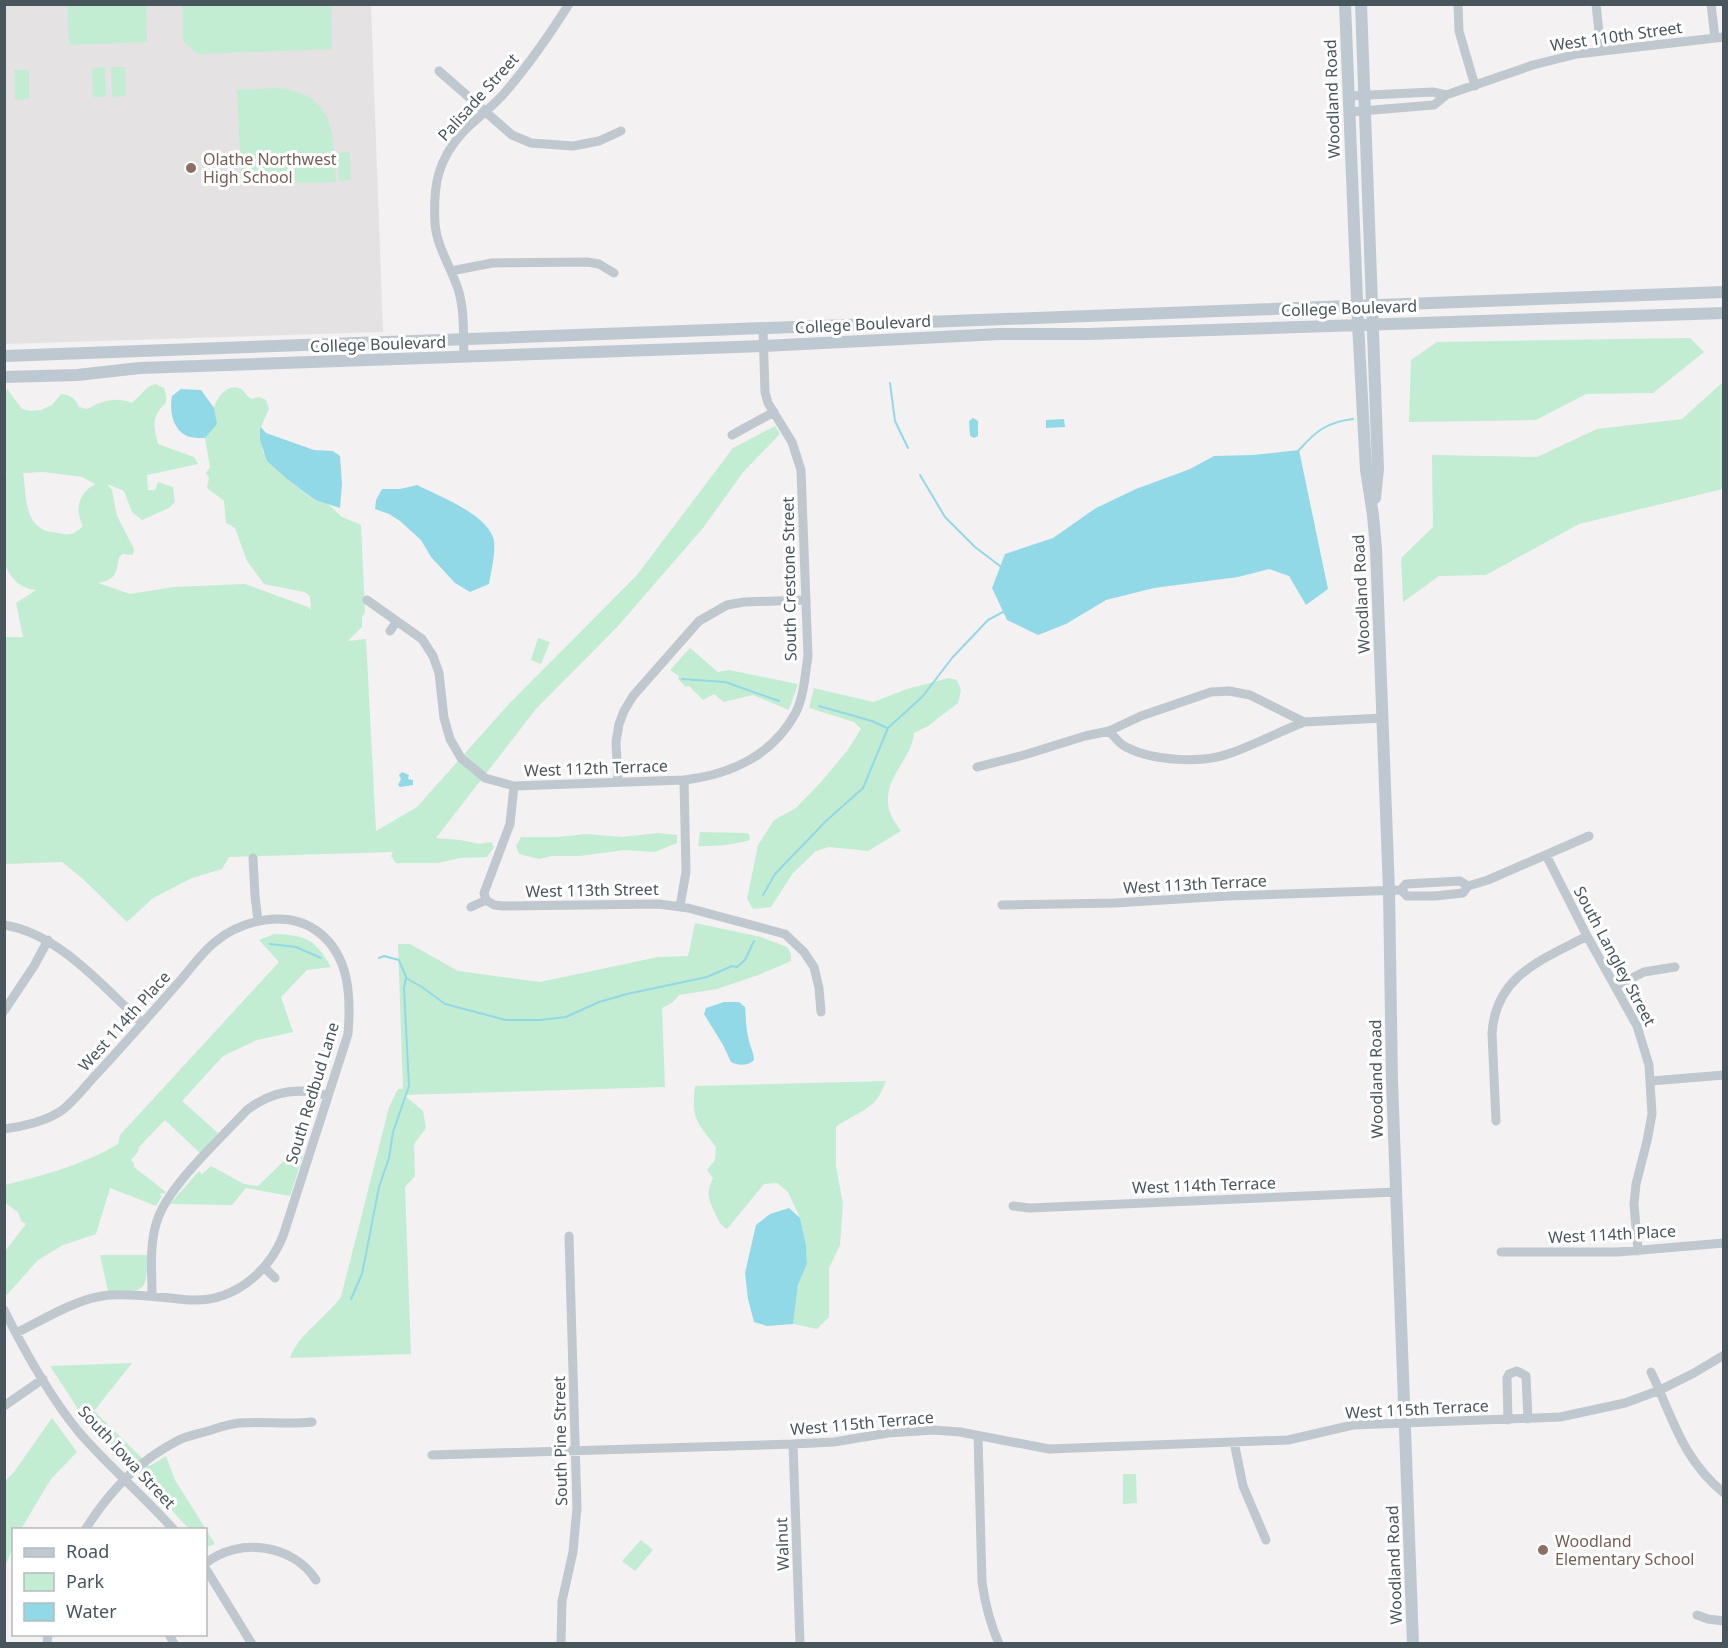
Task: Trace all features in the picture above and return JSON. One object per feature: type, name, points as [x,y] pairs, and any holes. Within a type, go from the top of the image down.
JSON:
[{"type":"main road","name":"Woodland Road","points":[[1345,4],[1348,112],[1366,470],[1373,514],[1383,718],[1395,891],[1392,1081],[1413,1644]]},
{"type":"main road","name":"Woodland Road","points":[[1361,4],[1378,469],[1373,514]]},
{"type":"main road","name":"College Boulevard","points":[[4,356],[463,341],[1357,304],[1724,292]]},
{"type":"main road","name":"College Boulevard","points":[[4,377],[77,375],[140,368],[764,346],[1000,333],[1088,334],[1724,313]]},
{"type":"street","name":"Palisade Street","points":[[464,357],[458,291],[439,244],[435,226],[434,190],[439,170],[464,131],[506,92],[541,48],[569,4]]},
{"type":"street","points":[[1458,4],[1459,31],[1475,86]]},
{"type":"street","points":[[1596,4],[1601,51]]},
{"type":"street","points":[[1712,4],[1719,38]]},
{"type":"street","name":"West 110th Street","points":[[1348,112],[1434,105],[1446,95],[1552,59],[1601,51],[1719,38]]},
{"type":"street","points":[[440,71],[512,135],[531,143],[573,146],[599,141],[621,131]]},
{"type":"street","name":"West 110th Street","points":[[1349,96],[1433,92],[1446,95]]},
{"type":"street","points":[[451,272],[492,263],[587,262],[599,264],[614,273]]},
{"type":"street","name":"South Crestone Street","points":[[684,780],[709,777],[732,770],[757,757],[781,735],[795,713],[804,686],[808,656],[801,470],[792,442],[768,403],[765,393],[764,328]]},
{"type":"street","points":[[732,435],[774,412]]},
{"type":"street","name":"West 112th Terrace","points":[[367,600],[422,639],[433,656],[439,673],[444,718],[450,739],[461,758],[485,778],[514,786],[684,780]]},
{"type":"street","points":[[618,782],[616,742],[624,711],[633,696],[699,621],[727,605],[744,602],[806,600]]},
{"type":"street","points":[[390,631],[397,621]]},
{"type":"street","points":[[977,767],[1109,731],[1167,706],[1199,695],[1222,691],[1250,695],[1304,722]]},
{"type":"street","points":[[1109,731],[1124,746],[1136,751],[1167,758],[1210,758],[1231,753],[1304,722],[1383,718]]},
{"type":"street","points":[[680,906],[686,872],[684,780]]},
{"type":"street","points":[[471,907],[486,900],[484,893],[510,824],[514,786]]},
{"type":"street","name":"West 113th Terrace","points":[[1002,905],[1115,903],[1395,891],[1407,896],[1435,896],[1463,892],[1468,886],[1488,880],[1589,836]]},
{"type":"street","name":"South Langley Street","points":[[1546,855],[1642,1039],[1651,1081],[1650,1130],[1636,1184],[1634,1204],[1638,1251]]},
{"type":"street","points":[[253,858],[258,921]]},
{"type":"street","name":"West 113th Street","points":[[486,900],[494,905],[503,906],[659,903],[680,906],[785,934],[804,952],[814,967],[821,1012]]},
{"type":"street","name":"South Redbud Lane","points":[[258,921],[286,919],[309,925],[328,939],[341,958],[349,1003],[348,1034],[284,1236],[265,1268]]},
{"type":"street","name":"West 114th Place","points":[[4,1129],[34,1122],[60,1111],[214,943],[238,928],[258,921]]},
{"type":"street","points":[[4,925],[19,927],[48,940],[142,1023]]},
{"type":"street","points":[[1496,1121],[1492,1033],[1493,1020],[1501,996],[1519,975],[1587,936]]},
{"type":"street","points":[[4,1011],[48,940]]},
{"type":"street","points":[[1616,986],[1644,972],[1676,967]]},
{"type":"street","points":[[1651,1081],[1724,1075]]},
{"type":"street","points":[[152,1295],[153,1239],[156,1223],[163,1205],[173,1190],[247,1110],[261,1099],[280,1092],[300,1090],[315,1091],[328,1096]]},
{"type":"street","name":"West 114th Terrace","points":[[1013,1206],[1030,1208],[1396,1192]]},
{"type":"street","name":"South Pine Street","points":[[561,1644],[562,1601],[576,1534],[576,1449],[569,1236]]},
{"type":"street","name":"West 114th Place","points":[[1501,1252],[1638,1251],[1724,1243]]},
{"type":"street","points":[[16,1333],[89,1299],[107,1295],[152,1295],[194,1300],[215,1298],[250,1281],[265,1268],[275,1278]]},
{"type":"street","name":"South Iowa Street","points":[[4,1310],[43,1379],[79,1431],[172,1528]]},
{"type":"street","name":"West 115th Terrace","points":[[432,1455],[834,1442],[909,1431],[942,1431],[1049,1449],[1288,1440],[1353,1425],[1528,1419],[1560,1417],[1600,1410],[1660,1390],[1724,1355]]},
{"type":"street","name":"West 115th Terrace","points":[[1508,1420],[1507,1378],[1509,1374],[1517,1371],[1526,1376],[1528,1419]]},
{"type":"street","points":[[1652,1372],[1685,1450],[1701,1473],[1724,1493]]},
{"type":"street","points":[[4,1406],[43,1379]]},
{"type":"street","points":[[86,1528],[100,1506],[124,1479],[151,1457],[178,1440],[236,1423],[263,1422],[290,1425],[312,1422]]},
{"type":"street","points":[[173,1430],[178,1440]]},
{"type":"street","points":[[978,1436],[982,1582],[984,1601],[999,1644]]},
{"type":"street","points":[[1234,1442],[1243,1486],[1266,1540]]},
{"type":"street","name":"Walnut","points":[[793,1444],[800,1644]]},
{"type":"street","points":[[207,1562],[231,1549],[253,1546],[278,1551],[299,1562],[310,1570],[316,1581]]},
{"type":"street","points":[[207,1571],[252,1644]]},
{"type":"street","points":[[1697,1616],[1724,1621]]},
{"type":"shaded area","name":"Olathe Northwest High School","points":[[4,5],[371,5],[383,332],[5,344]]},
{"type":"green space","points":[[67,5],[146,5],[147,42],[69,45]]},
{"type":"green space","points":[[182,5],[331,5],[332,49],[198,54],[183,41]]},
{"type":"green space","points":[[105,67],[106,97],[93,97],[92,68]]},
{"type":"green space","points":[[111,67],[125,67],[126,96],[112,97]]},
{"type":"green space","points":[[14,70],[29,70],[29,99],[15,100]]},
{"type":"green space","points":[[279,88],[298,92],[312,99],[322,109],[332,134],[336,182],[246,184],[241,179],[237,90]]},
{"type":"green space","points":[[350,152],[350,180],[339,181],[338,153]]},
{"type":"green space","points":[[1690,338],[1704,352],[1653,393],[1586,394],[1536,420],[1409,422],[1411,360],[1437,342]]},
{"type":"green space","points":[[1723,382],[1723,489],[1579,524],[1486,575],[1439,576],[1403,602],[1401,558],[1433,527],[1432,455],[1537,457],[1597,429],[1682,419]]},
{"type":"green space","points":[[155,384],[164,388],[166,394],[166,402],[159,410],[155,421],[158,444],[194,457],[198,464],[147,475],[148,490],[155,490],[158,482],[173,487],[175,502],[169,508],[142,520],[132,512],[124,491],[107,484],[112,490],[117,516],[134,549],[133,555],[123,554],[119,557],[116,572],[112,578],[98,583],[130,594],[174,587],[245,584],[311,610],[310,596],[304,592],[264,584],[247,561],[235,528],[226,523],[224,501],[207,488],[209,478],[206,473],[210,467],[205,438],[216,424],[214,410],[217,401],[227,390],[236,387],[251,399],[259,397],[266,400],[269,409],[260,429],[263,452],[287,479],[314,500],[328,504],[342,517],[361,525],[365,612],[362,617],[362,627],[348,641],[366,639],[376,831],[417,807],[508,705],[637,575],[733,448],[775,426],[780,434],[744,471],[703,528],[618,626],[536,709],[436,838],[480,844],[491,842],[494,847],[487,857],[460,858],[438,863],[396,863],[391,856],[393,852],[229,857],[222,869],[192,878],[153,898],[127,922],[62,862],[5,864],[5,637],[23,637],[16,603],[36,590],[26,588],[17,582],[5,565],[4,474],[7,473],[4,469],[4,389],[8,390],[22,409],[30,411],[41,410],[52,405],[61,394],[70,396],[79,407],[87,409],[109,400],[132,403],[148,387]],"holes":[[[44,472],[82,477],[95,484],[85,492],[80,502],[79,514],[83,526],[69,534],[48,531],[39,527],[28,509],[23,473]]]},
{"type":"green space","points":[[538,638],[550,642],[541,664],[531,660]]},
{"type":"green space","points":[[690,648],[718,672],[729,670],[798,684],[789,710],[753,695],[724,702],[714,694],[703,700],[689,686],[686,687],[678,679],[679,676],[670,670]]},
{"type":"green space","points":[[949,678],[957,680],[961,690],[958,703],[928,726],[914,733],[908,753],[890,788],[889,810],[901,831],[868,851],[829,847],[816,851],[793,873],[771,907],[753,909],[747,899],[758,845],[774,820],[796,808],[821,782],[847,751],[861,729],[854,722],[809,708],[814,688],[873,702],[907,689]]},
{"type":"green space","points":[[700,832],[746,833],[749,834],[750,840],[724,845],[698,846]]},
{"type":"green space","points":[[658,833],[677,835],[677,843],[655,852],[624,850],[539,859],[519,854],[516,846],[521,837],[586,834],[622,837]]},
{"type":"green space","points":[[695,923],[761,937],[787,947],[791,954],[791,961],[717,989],[679,995],[672,1003],[662,1008],[665,1087],[404,1095],[423,1111],[426,1128],[414,1144],[415,1176],[405,1187],[411,1354],[290,1358],[299,1342],[341,1297],[389,1107],[398,1089],[403,1089],[398,944],[410,944],[458,971],[540,982],[658,957],[688,956]]},
{"type":"green space","points":[[274,934],[302,937],[308,940],[320,950],[331,967],[307,970],[281,997],[293,1032],[257,1040],[223,1056],[182,1101],[218,1133],[200,1153],[165,1120],[139,1147],[131,1160],[134,1167],[166,1192],[161,1193],[162,1196],[156,1206],[110,1188],[96,1234],[63,1245],[38,1260],[7,1295],[5,1292],[5,1251],[26,1224],[21,1221],[18,1212],[5,1203],[5,1185],[77,1164],[118,1144],[120,1135],[279,962],[259,940]]},
{"type":"green space","points":[[886,1081],[874,1103],[836,1127],[836,1167],[843,1203],[840,1245],[829,1268],[829,1317],[817,1329],[793,1324],[798,1285],[807,1264],[806,1245],[800,1218],[788,1192],[777,1183],[764,1184],[727,1229],[721,1224],[709,1200],[709,1188],[713,1178],[707,1170],[715,1160],[716,1147],[697,1120],[694,1106],[695,1086]]},
{"type":"green space","points":[[292,1153],[303,1156],[290,1196],[246,1188],[232,1205],[170,1204],[199,1171],[202,1174],[211,1166],[244,1184],[258,1186]]},
{"type":"green space","points":[[100,1255],[147,1255],[144,1284],[136,1290],[108,1291]]},
{"type":"green space","points":[[132,1363],[94,1411],[150,1466],[166,1456],[175,1480],[205,1528],[188,1528],[80,1412],[50,1366]]},
{"type":"green space","points":[[52,1418],[77,1452],[51,1479],[22,1528],[12,1528],[12,1550],[5,1567],[5,1481],[14,1472]]},
{"type":"green space","points":[[1123,1474],[1136,1474],[1137,1503],[1123,1504]]},
{"type":"green space","points":[[207,1531],[215,1544],[207,1547]]},
{"type":"green space","points":[[641,1540],[653,1550],[635,1571],[622,1561]]},
{"type":"water","points":[[181,389],[201,390],[214,408],[217,424],[205,438],[190,437],[176,426],[171,408],[172,396]]},
{"type":"water","points":[[973,418],[978,421],[978,436],[974,438],[970,436],[969,421]]},
{"type":"water","points":[[1064,419],[1065,427],[1046,428],[1046,420]]},
{"type":"water","points":[[261,427],[266,433],[314,450],[333,451],[340,456],[342,484],[340,508],[315,500],[267,461],[260,440]]},
{"type":"water","points":[[1299,450],[1328,589],[1306,605],[1289,576],[1269,569],[1238,577],[1154,588],[1106,600],[1066,624],[1038,635],[1007,620],[992,588],[1005,554],[1053,538],[1096,508],[1136,489],[1190,469],[1214,456]]},
{"type":"water","points":[[417,485],[460,506],[488,528],[493,537],[494,547],[489,584],[470,592],[455,583],[431,557],[421,540],[400,521],[375,509],[376,500],[382,489],[400,489]]},
{"type":"water","points":[[402,772],[409,775],[408,779],[413,780],[413,785],[400,787],[398,785],[401,779],[399,775]]},
{"type":"water","points":[[724,1002],[739,1002],[745,1007],[747,1033],[754,1058],[749,1063],[740,1065],[731,1062],[704,1014],[706,1008]]},
{"type":"water","points":[[789,1208],[800,1218],[806,1245],[807,1264],[798,1285],[793,1324],[767,1326],[754,1322],[745,1273],[756,1225],[770,1214]]},
{"type":"waterway","points":[[890,383],[895,421],[908,448]]},
{"type":"waterway","points":[[1299,450],[1323,428],[1336,422],[1353,419]]},
{"type":"waterway","points":[[920,475],[945,517],[975,547],[1000,566]]},
{"type":"waterway","points":[[763,895],[775,874],[826,821],[863,788],[888,728],[923,696],[952,658],[988,620],[1003,612]]},
{"type":"waterway","points":[[682,679],[725,682],[779,701]]},
{"type":"waterway","points":[[819,706],[872,721],[887,728]]},
{"type":"waterway","points":[[351,1299],[362,1274],[379,1187],[389,1158],[393,1132],[409,1086],[404,988],[406,978],[445,1004],[506,1020],[540,1020],[566,1017],[599,1002],[707,977],[732,966],[737,967],[745,960],[754,941]]},
{"type":"waterway","points":[[270,944],[296,947],[321,958]]},
{"type":"waterway","points":[[379,958],[384,956],[399,960],[406,977]]},
{"type":"place","name":"Olathe Northwest High School","points":[[191,168]]},
{"type":"place","name":"Woodland Elementary School","points":[[1543,1550]]}]
